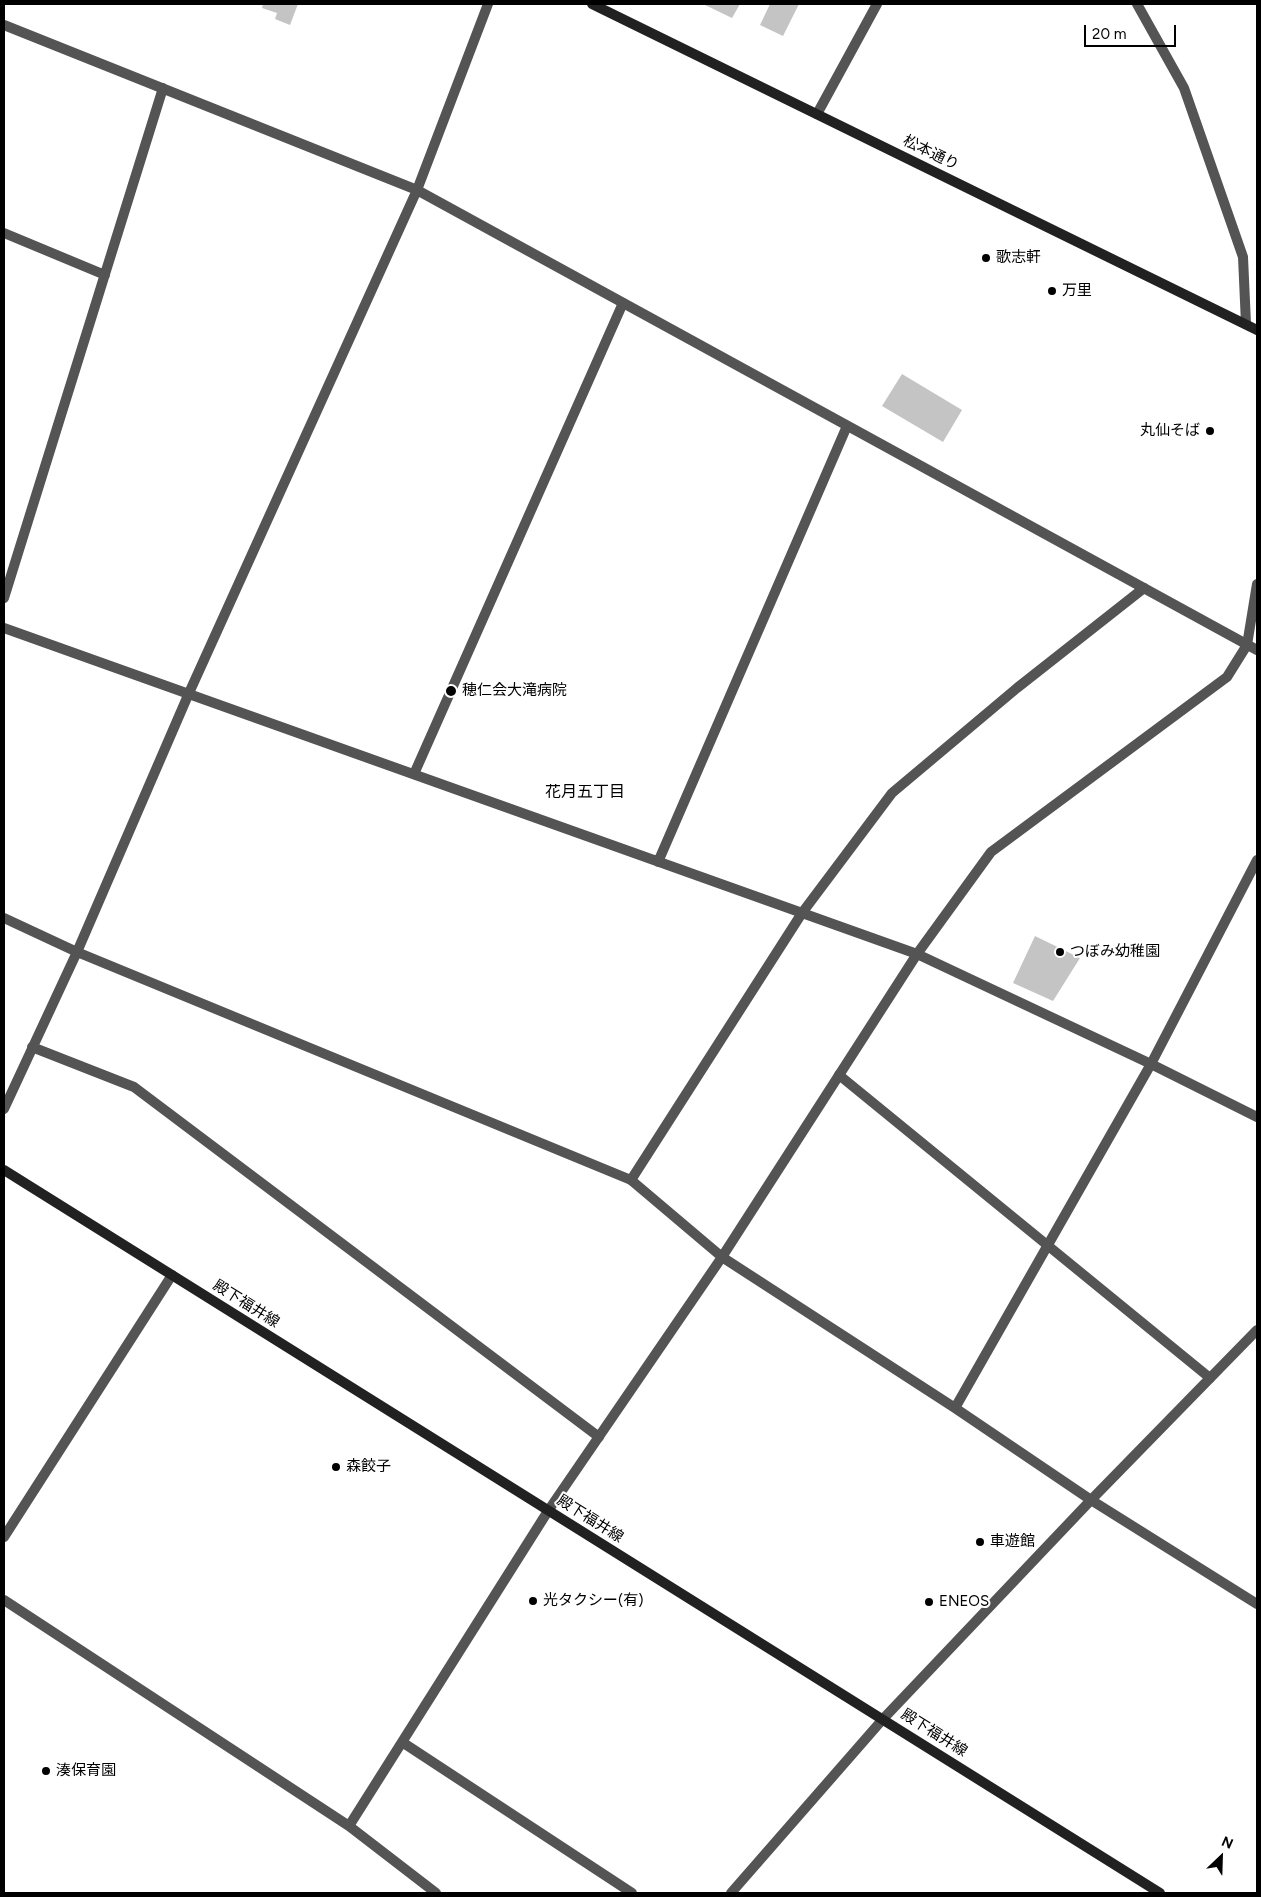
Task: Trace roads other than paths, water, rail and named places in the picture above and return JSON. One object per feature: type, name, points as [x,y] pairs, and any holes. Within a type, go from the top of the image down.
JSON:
[{"type":"main road","name":"松本通り","points":[[592,4],[1257,330]]},
{"type":"main road","name":"殿下福井線","points":[[4,1170],[1160,1893]]},
{"type":"street","points":[[4,1109],[77,952],[189,693],[417,190],[488,4]]},
{"type":"street","points":[[818,114],[877,4]]},
{"type":"street","points":[[1137,4],[1184,88],[1244,257],[1246,324]]},
{"type":"street","points":[[4,25],[417,190],[1257,650]]},
{"type":"street","points":[[4,598],[163,88]]},
{"type":"street","points":[[4,233],[105,274]]},
{"type":"street","points":[[414,774],[624,303]]},
{"type":"street","points":[[658,862],[848,426]]},
{"type":"street","points":[[349,1826],[548,1510],[722,1257],[917,954],[991,852],[1227,677],[1247,644],[1257,584]]},
{"type":"street","points":[[631,1180],[802,913],[892,793],[1017,688],[1144,588]]},
{"type":"street","points":[[4,628],[917,954],[1151,1064],[1257,1117]]},
{"type":"street","points":[[955,1408],[1151,1064],[1257,860]]},
{"type":"street","points":[[4,918],[77,952],[631,1180],[722,1257],[955,1408],[1091,1500],[1257,1604]]},
{"type":"street","points":[[32,1047],[134,1087],[599,1437]]},
{"type":"street","points":[[839,1075],[1210,1378]]},
{"type":"street","points":[[4,1538],[172,1276]]},
{"type":"street","points":[[731,1893],[883,1719],[1091,1500],[1257,1330]]},
{"type":"street","points":[[4,1600],[349,1826],[436,1893]]},
{"type":"street","points":[[402,1742],[632,1893]]},
{"type":"place","name":"歌志軒","points":[[986,258]]},
{"type":"place","name":"万里","points":[[1052,291]]},
{"type":"place","name":"丸仙そば","points":[[1210,431]]},
{"type":"place","name":"穂仁会大滝病院","points":[[451,691]]},
{"type":"place","name":"つぼみ幼稚園","points":[[1060,952]]},
{"type":"place","name":"森餃子","points":[[336,1467]]},
{"type":"place","name":"車遊館","points":[[980,1542]]},
{"type":"place","name":"光タクシー(有)","points":[[533,1601]]},
{"type":"place","name":"ENEOS","points":[[929,1602]]},
{"type":"place","name":"湊保育園","points":[[46,1771]]},
{"type":"district","name":"花月五丁目","points":[[585,792]]}]
